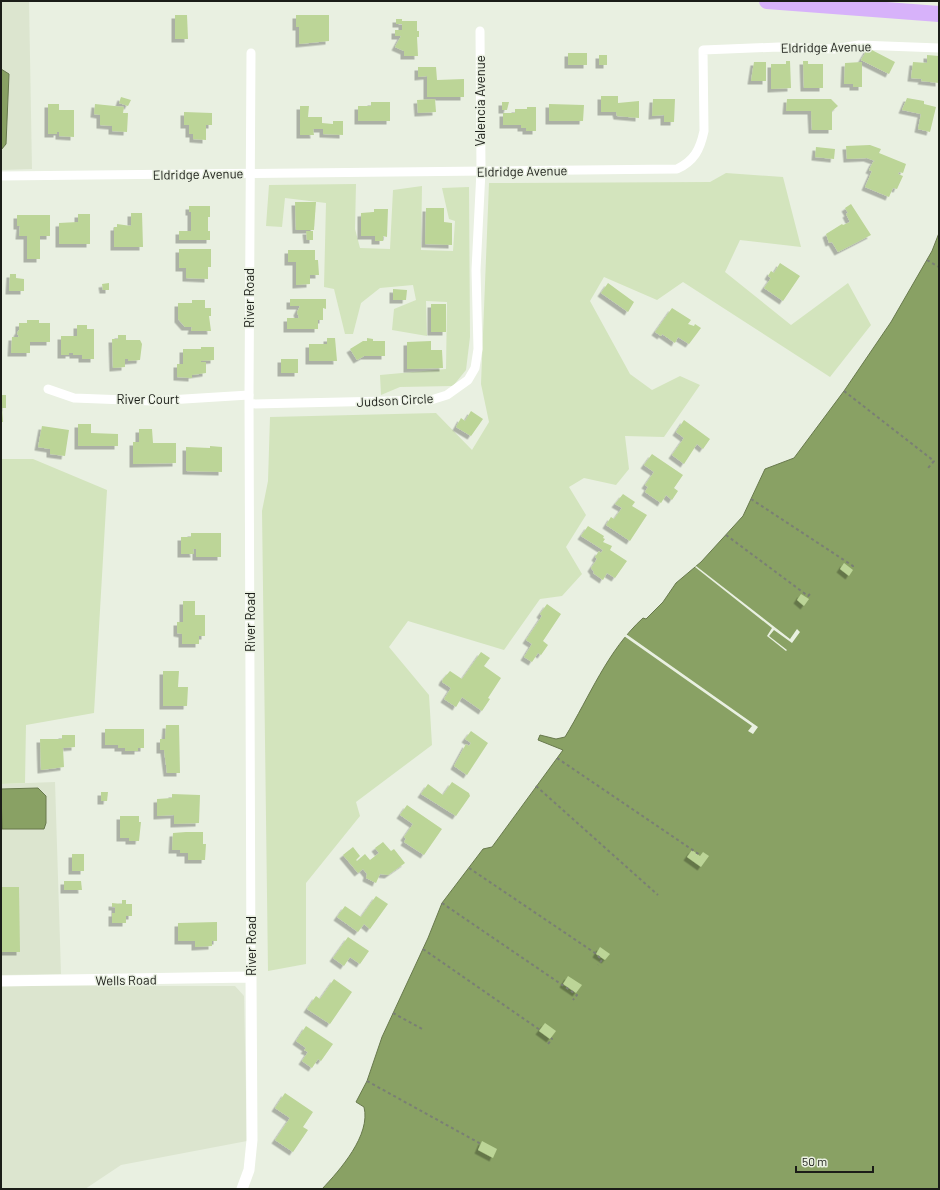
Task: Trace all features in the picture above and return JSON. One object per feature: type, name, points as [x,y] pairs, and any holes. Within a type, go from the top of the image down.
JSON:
[{"type":"highway","points":[[767,1],[939,14]]},
{"type":"street","name":"Valencia Avenue","points":[[480,31],[481,171]]},
{"type":"street","name":"Eldridge Avenue","points":[[1,176],[677,169],[687,164],[698,152],[704,131],[703,50],[779,47],[834,49],[859,45],[939,48]]},
{"type":"street","name":"River Road","points":[[242,1189],[248,1170],[252,1140],[249,399],[251,53]]},
{"type":"street","name":"Judson Circle","points":[[249,399],[431,400],[447,395],[468,380],[475,368],[478,349],[476,270],[481,171]]},
{"type":"street","name":"River Court","points":[[48,390],[74,398],[152,401],[249,399]]},
{"type":"street","name":"Wells Road","points":[[1,981],[251,977]]},
{"type":"path","points":[[927,260],[939,267]]},
{"type":"path","points":[[844,391],[934,460],[928,468]]},
{"type":"path","points":[[751,499],[853,566],[853,570]]},
{"type":"path","points":[[726,535],[808,596],[812,592]]},
{"type":"path","points":[[557,758],[700,855]]},
{"type":"path","points":[[536,786],[658,895]]},
{"type":"path","points":[[469,868],[595,953],[602,960],[598,965]]},
{"type":"path","points":[[442,903],[577,995],[573,1000]]},
{"type":"path","points":[[423,950],[540,1030]]},
{"type":"path","points":[[393,1013],[424,1030]]},
{"type":"path","points":[[548,1044],[552,1039],[551,1038]]},
{"type":"path","points":[[367,1081],[481,1144]]},
{"type":"shaded area","points":[[1,1],[29,1],[32,169],[1,170]]},
{"type":"shaded area","points":[[1,69],[9,74],[6,144],[1,150]]},
{"type":"shaded area","points":[[726,173],[783,177],[801,247],[740,240],[725,272],[791,325],[848,283],[871,325],[830,377],[683,282],[657,300],[604,277],[590,301],[630,374],[652,390],[680,376],[700,385],[664,437],[625,436],[629,469],[616,485],[584,478],[569,487],[586,515],[566,547],[582,574],[562,596],[540,599],[504,650],[408,621],[389,647],[429,695],[432,745],[356,802],[360,816],[306,883],[306,964],[268,971],[262,511],[268,481],[270,417],[436,413],[472,450],[489,422],[481,384],[489,183],[710,182]]},
{"type":"shaded area","points":[[356,184],[355,229],[360,248],[390,249],[393,190],[422,186],[421,250],[453,251],[455,221],[449,219],[442,188],[469,187],[470,337],[466,370],[453,386],[400,387],[381,395],[380,375],[446,369],[447,302],[426,301],[427,336],[392,330],[394,309],[416,300],[413,285],[380,288],[361,303],[353,334],[345,334],[334,289],[324,287],[326,203],[285,198],[282,227],[266,226],[269,185]]},
{"type":"shaded area","points":[[939,233],[939,1189],[322,1189],[345,1162],[359,1140],[365,1118],[364,1107],[356,1102],[367,1081],[382,1037],[428,938],[442,903],[483,849],[492,847],[563,750],[538,740],[540,735],[556,739],[565,737],[609,659],[630,631],[643,618],[646,619],[663,602],[676,583],[701,562],[743,516],[765,469],[794,458],[844,391],[891,322],[932,251]]},
{"type":"shaded area","points":[[1,459],[33,459],[107,490],[94,713],[26,725],[25,783],[1,784]]},
{"type":"shaded area","points":[[55,782],[61,974],[1,975],[1,784]]},
{"type":"shaded area","points":[[38,788],[46,796],[46,823],[44,829],[2,829],[1,789]]},
{"type":"shaded area","points":[[1,986],[235,986],[244,996],[247,1141],[121,1165],[85,1189],[1,1189]]},
{"type":"pier","points":[[696,566],[790,639],[797,629],[800,632],[792,643],[774,630],[769,636],[787,650],[786,651],[767,636],[772,628],[695,567]]},
{"type":"pier","points":[[626,634],[758,727],[753,734],[748,731],[752,726],[624,636]]},
{"type":"building","points":[[175,15],[187,15],[188,39],[175,39]]},
{"type":"building","points":[[296,15],[329,15],[329,41],[299,44],[299,27],[296,27]]},
{"type":"building","points":[[396,19],[402,19],[402,21],[417,21],[417,31],[419,31],[419,37],[417,37],[418,56],[404,56],[404,51],[395,47],[401,36],[395,36],[395,30],[402,30],[402,24],[396,24]]},
{"type":"building","points":[[868,48],[895,62],[889,74],[861,60]]},
{"type":"building","points":[[568,53],[587,53],[587,65],[568,65]]},
{"type":"building","points":[[599,55],[607,55],[607,65],[599,65]]},
{"type":"building","points":[[927,55],[939,56],[939,83],[911,78],[913,62],[927,63]]},
{"type":"building","points":[[786,61],[790,61],[791,88],[771,89],[771,64],[786,64]]},
{"type":"building","points":[[803,61],[808,61],[808,64],[823,64],[823,88],[804,88]]},
{"type":"building","points":[[754,62],[766,62],[766,81],[751,81]]},
{"type":"building","points":[[862,62],[862,87],[853,87],[853,84],[844,84],[845,63]]},
{"type":"building","points":[[418,67],[436,67],[437,80],[464,79],[464,97],[427,97],[427,76],[418,77]]},
{"type":"building","points":[[601,96],[618,96],[618,103],[639,101],[639,118],[617,116],[616,112],[601,112]]},
{"type":"building","points":[[121,97],[131,100],[128,106],[119,103]]},
{"type":"building","points":[[907,98],[924,101],[924,104],[936,107],[930,132],[918,129],[921,114],[902,110]]},
{"type":"building","points":[[435,99],[436,112],[418,113],[417,100]]},
{"type":"building","points":[[653,99],[675,99],[674,122],[664,122],[664,115],[652,116]]},
{"type":"building","points":[[787,99],[831,99],[838,106],[832,111],[832,130],[812,130],[811,111],[786,111]]},
{"type":"building","points":[[371,102],[390,102],[390,121],[358,121],[358,106],[371,106]]},
{"type":"building","points":[[502,102],[509,102],[507,110],[502,110]]},
{"type":"building","points":[[48,104],[59,104],[59,110],[74,110],[74,137],[59,136],[59,132],[57,132],[57,134],[48,134]]},
{"type":"building","points":[[95,104],[124,107],[123,113],[128,113],[127,132],[112,131],[112,126],[100,125],[100,115],[94,114]]},
{"type":"building","points":[[549,104],[584,105],[583,121],[549,121]]},
{"type":"building","points":[[300,106],[309,106],[308,117],[322,117],[322,123],[333,124],[333,121],[343,121],[343,135],[323,134],[323,129],[313,129],[314,135],[300,135]]},
{"type":"building","points":[[527,107],[536,107],[536,131],[526,131],[526,128],[521,128],[521,125],[503,125],[503,113],[515,113],[515,109],[527,109]]},
{"type":"building","points":[[184,112],[212,113],[212,125],[206,125],[206,140],[193,139],[193,134],[189,134],[189,125],[184,125]]},
{"type":"building","points":[[870,145],[881,149],[879,153],[906,164],[903,173],[899,172],[898,174],[903,176],[897,189],[893,188],[889,197],[865,187],[872,171],[869,170],[875,161],[867,158],[847,159],[846,146]]},
{"type":"building","points":[[816,147],[835,149],[834,159],[815,157]]},
{"type":"building","points":[[295,202],[316,202],[314,230],[296,230]]},
{"type":"building","points":[[851,204],[871,235],[838,252],[832,242],[829,243],[826,234],[842,224],[843,225],[850,222],[845,208]]},
{"type":"building","points":[[189,206],[210,206],[208,231],[210,231],[210,240],[179,240],[179,231],[191,231],[191,212],[189,212]]},
{"type":"building","points":[[426,208],[444,208],[444,222],[452,223],[452,245],[425,244]]},
{"type":"building","points":[[374,209],[388,209],[387,237],[383,236],[383,241],[375,241],[375,236],[361,236],[361,213],[374,212]]},
{"type":"building","points":[[131,213],[142,213],[143,247],[114,247],[114,227],[117,227],[117,224],[131,226]]},
{"type":"building","points":[[78,214],[90,214],[90,244],[59,244],[59,223],[78,222]]},
{"type":"building","points":[[17,215],[50,215],[50,236],[40,236],[40,259],[27,259],[27,236],[19,236],[20,226],[17,226]]},
{"type":"building","points":[[306,231],[313,231],[313,240],[307,240]]},
{"type":"building","points":[[179,249],[211,249],[211,267],[208,267],[208,279],[186,278],[186,268],[179,268]]},
{"type":"building","points":[[288,250],[315,250],[315,260],[318,260],[319,275],[310,275],[310,284],[296,285],[296,262],[288,262]]},
{"type":"building","points":[[780,263],[800,276],[783,301],[764,288],[771,278],[768,276],[771,271],[774,273]]},
{"type":"building","points":[[10,274],[16,274],[16,278],[24,279],[24,291],[9,291]]},
{"type":"building","points":[[109,283],[109,290],[103,290],[102,284]]},
{"type":"building","points":[[608,283],[634,302],[628,312],[601,293]]},
{"type":"building","points":[[393,289],[407,290],[406,300],[393,300]]},
{"type":"building","points":[[290,299],[326,299],[326,309],[323,308],[323,320],[318,320],[318,329],[287,329],[287,318],[299,318],[297,312],[300,306],[290,306]]},
{"type":"building","points":[[192,300],[205,300],[205,308],[211,308],[211,316],[209,316],[211,331],[191,331],[192,327],[185,327],[178,319],[178,303],[192,303]]},
{"type":"building","points":[[431,304],[446,304],[446,332],[431,332]]},
{"type":"building","points":[[672,308],[691,320],[688,324],[694,326],[695,324],[701,328],[689,344],[678,337],[675,343],[662,334],[661,336],[655,332]]},
{"type":"building","points":[[27,320],[39,320],[39,323],[50,323],[50,342],[30,342],[30,353],[11,353],[12,337],[19,337],[17,333],[19,330],[19,323],[27,323]]},
{"type":"building","points":[[77,325],[87,325],[87,329],[94,329],[94,359],[82,359],[82,355],[73,355],[73,353],[69,353],[69,355],[61,355],[61,336],[77,336]]},
{"type":"building","points":[[118,335],[126,335],[126,340],[140,340],[142,344],[140,360],[128,361],[128,359],[125,359],[125,367],[113,368],[112,339],[118,339]]},
{"type":"building","points":[[327,338],[335,338],[337,361],[309,361],[309,344],[327,344]]},
{"type":"building","points":[[367,338],[373,339],[373,341],[385,341],[385,356],[364,356],[357,360],[350,349],[363,341],[367,341]]},
{"type":"building","points":[[431,341],[431,350],[442,350],[443,368],[407,369],[407,342]]},
{"type":"building","points":[[201,347],[214,347],[214,360],[201,361],[206,362],[206,373],[192,375],[192,378],[177,377],[177,364],[183,364],[183,349],[201,349]]},
{"type":"building","points":[[281,359],[298,359],[298,373],[281,373]]},
{"type":"building","points":[[1,395],[6,395],[6,408],[2,408],[3,422],[1,422]]},
{"type":"building","points":[[471,411],[483,419],[471,436],[456,427],[461,418],[465,421]]},
{"type":"building","points":[[684,420],[710,439],[703,449],[697,444],[684,464],[672,455],[684,438],[676,432]]},
{"type":"building","points":[[78,424],[91,424],[91,433],[118,434],[118,446],[78,446]]},
{"type":"building","points":[[42,426],[69,430],[65,456],[50,454],[50,449],[38,447]]},
{"type":"building","points":[[139,429],[152,429],[153,443],[176,443],[176,463],[133,464],[133,442],[139,442]]},
{"type":"building","points":[[210,446],[222,447],[222,472],[186,471],[186,447],[210,448]]},
{"type":"building","points":[[652,454],[683,475],[674,488],[678,491],[672,500],[666,495],[661,503],[645,492],[648,487],[645,485],[654,472],[644,465]]},
{"type":"building","points":[[623,494],[635,502],[632,506],[647,515],[630,541],[606,525],[611,517],[614,519],[622,508],[615,504]]},
{"type":"building","points":[[588,526],[604,536],[603,538],[605,539],[603,542],[612,546],[610,550],[627,561],[615,578],[607,573],[603,580],[593,573],[594,572],[591,568],[597,559],[595,557],[599,551],[601,553],[603,550],[581,536]]},
{"type":"building","points":[[191,533],[221,533],[221,557],[196,557],[196,549],[193,549],[194,554],[181,554],[181,537],[191,537]]},
{"type":"building","points":[[844,563],[853,570],[849,576],[840,569]]},
{"type":"building","points":[[801,594],[809,599],[804,606],[797,600]]},
{"type":"building","points":[[183,601],[195,601],[195,615],[205,615],[205,636],[199,636],[199,644],[182,644],[182,634],[177,633],[177,622],[183,622]]},
{"type":"building","points":[[547,604],[561,614],[543,641],[548,645],[541,655],[538,653],[532,662],[524,657],[532,644],[526,640],[542,616],[540,614]]},
{"type":"building","points":[[481,652],[490,658],[484,666],[501,678],[488,698],[490,699],[482,711],[462,697],[456,707],[444,699],[451,688],[442,682],[443,679],[450,671],[462,679]]},
{"type":"building","points":[[163,671],[179,671],[178,687],[188,687],[187,706],[163,706]]},
{"type":"building","points":[[166,725],[179,725],[180,773],[167,773],[164,750],[160,750],[160,739],[165,739]]},
{"type":"building","points":[[105,729],[144,729],[144,748],[138,748],[138,751],[125,751],[125,748],[118,748],[118,745],[105,745]]},
{"type":"building","points":[[471,731],[488,743],[467,775],[454,766],[466,744],[469,746],[471,743],[465,739]]},
{"type":"building","points":[[62,735],[75,735],[75,747],[63,748],[64,767],[41,770],[40,739],[62,739]]},
{"type":"building","points":[[452,782],[469,793],[470,796],[456,816],[421,794],[428,784],[443,795]]},
{"type":"building","points":[[101,792],[108,792],[107,801],[101,801]]},
{"type":"building","points":[[172,794],[200,795],[199,823],[174,824],[174,815],[157,816],[157,799],[172,798]]},
{"type":"building","points":[[407,805],[442,829],[424,855],[404,842],[406,839],[404,837],[413,824],[400,815]]},
{"type":"building","points":[[120,816],[139,816],[139,822],[141,822],[139,841],[129,841],[129,838],[120,838]]},
{"type":"building","points":[[203,832],[203,844],[206,844],[205,860],[188,860],[188,853],[180,853],[180,850],[172,850],[173,833]]},
{"type":"building","points":[[383,842],[391,851],[394,849],[405,863],[388,875],[380,874],[376,883],[366,878],[367,874],[363,869],[358,873],[343,855],[353,847],[360,856],[356,860],[357,861],[365,854],[370,860],[379,853],[375,848]]},
{"type":"building","points":[[692,850],[700,856],[703,852],[709,856],[701,867],[687,857]]},
{"type":"building","points":[[72,854],[84,854],[84,871],[72,871]]},
{"type":"building","points":[[64,881],[81,881],[82,890],[64,890]]},
{"type":"building","points":[[1,887],[19,887],[20,952],[1,952]]},
{"type":"building","points":[[376,896],[388,904],[370,929],[364,924],[358,932],[337,917],[345,906],[361,917]]},
{"type":"building","points":[[122,900],[126,900],[126,904],[132,904],[132,916],[126,916],[126,923],[112,923],[112,913],[115,913],[115,907],[112,907],[112,903],[122,904]]},
{"type":"building","points":[[217,922],[217,941],[212,941],[212,946],[195,947],[195,941],[178,941],[178,923]]},
{"type":"building","points":[[348,937],[369,951],[360,964],[350,957],[344,966],[333,958]]},
{"type":"building","points":[[600,947],[610,954],[605,960],[596,954]]},
{"type":"building","points":[[568,976],[582,985],[576,993],[563,984]]},
{"type":"building","points":[[334,979],[352,992],[330,1024],[307,1009],[316,996],[320,999]]},
{"type":"building","points":[[545,1023],[556,1031],[550,1039],[539,1031]]},
{"type":"building","points":[[306,1026],[333,1044],[321,1061],[318,1059],[312,1068],[302,1061],[308,1052],[304,1050],[306,1048],[296,1041]]},
{"type":"building","points":[[285,1093],[313,1112],[303,1127],[308,1130],[293,1152],[275,1140],[290,1118],[275,1108]]},
{"type":"building","points":[[482,1141],[497,1149],[493,1158],[478,1150]]}]
